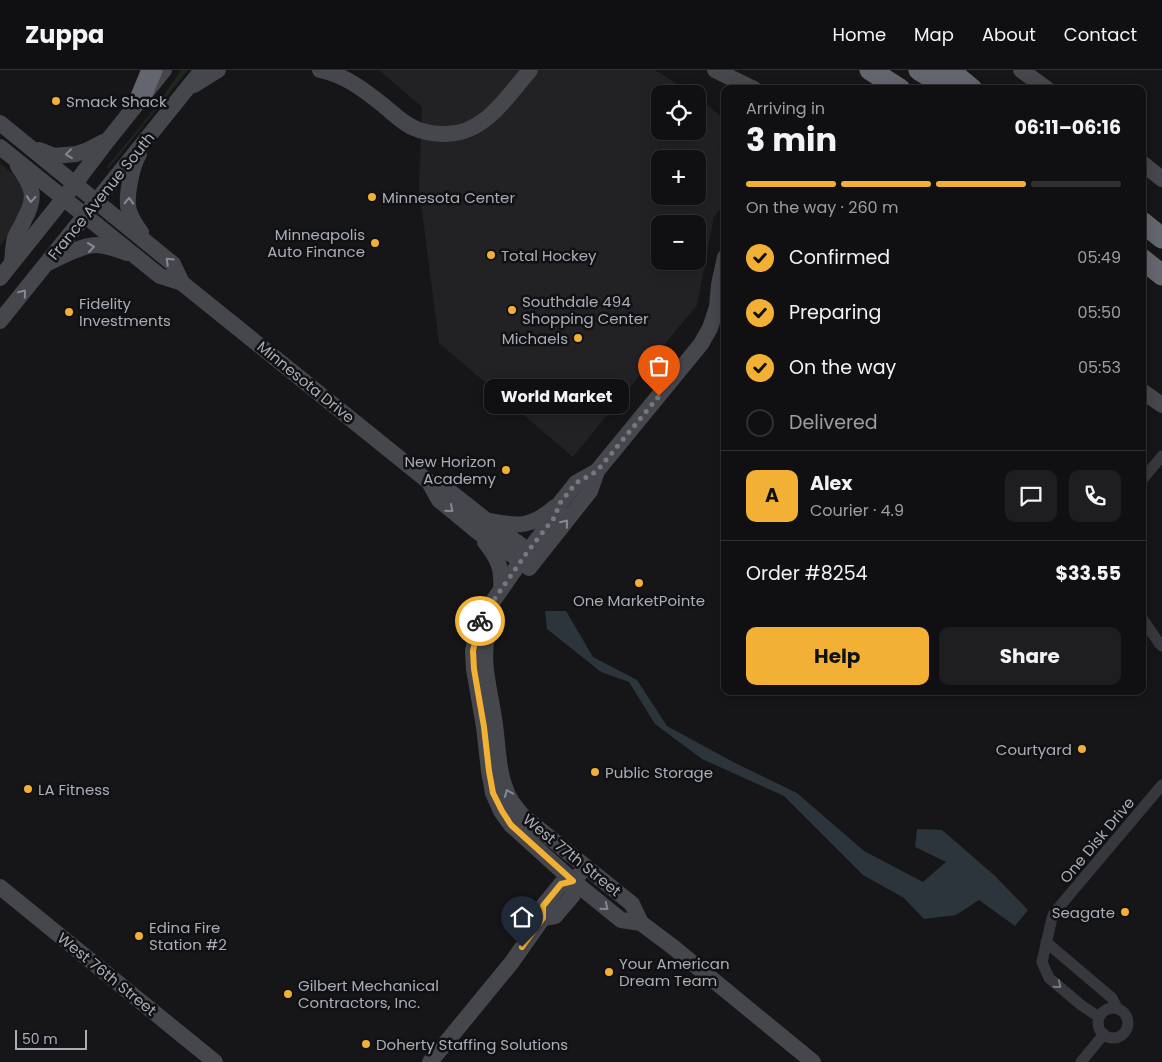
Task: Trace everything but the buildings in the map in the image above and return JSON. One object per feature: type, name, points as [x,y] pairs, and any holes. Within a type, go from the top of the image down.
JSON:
[{"type":"highway","points":[[140,99],[152,70]]},
{"type":"highway","points":[[870,70],[894,85]]},
{"type":"highway","points":[[919,70],[943,85]]},
{"type":"highway","points":[[949,70],[967,85]]},
{"type":"highway","points":[[1146,225],[1162,238]]},
{"type":"highway","points":[[1146,262],[1162,275]]},
{"type":"street","name":"France Avenue South","points":[[0,278],[164,70]]},
{"type":"street","name":"France Avenue South","points":[[0,321],[202,70]]},
{"type":"street","points":[[186,90],[218,70]]},
{"type":"street","points":[[320,70],[354,83],[414,128],[427,132],[452,134],[468,130],[483,122],[495,111],[530,70]]},
{"type":"street","points":[[715,70],[746,85]]},
{"type":"street","points":[[1020,70],[1041,85]]},
{"type":"street","name":"Minnesota Drive","points":[[0,123],[173,264],[182,283]]},
{"type":"street","points":[[147,138],[134,162],[129,188],[128,210],[134,223],[149,244]]},
{"type":"street","points":[[29,146],[54,156],[76,154],[108,140]]},
{"type":"street","points":[[6,152],[27,178],[32,190],[32,203],[15,238],[12,263]]},
{"type":"street","name":"Minnesota Drive","points":[[6,152],[160,276],[182,283],[429,482],[439,500],[482,526],[528,558]]},
{"type":"street","points":[[1146,166],[1162,179]]},
{"type":"street","points":[[46,264],[70,252],[95,245],[121,251],[140,260]]},
{"type":"street","points":[[528,558],[590,491],[597,471],[701,344],[710,328],[716,307],[721,276]]},
{"type":"street","points":[[1146,394],[1162,405]]},
{"type":"street","points":[[1146,475],[1162,456]]},
{"type":"street","points":[[502,588],[501,568],[482,526],[532,523],[545,516],[560,503],[576,483],[597,471]]},
{"type":"street","points":[[528,558],[554,518],[560,503]]},
{"type":"street","name":"West 77th Street","points":[[528,558],[502,588],[480,621],[473,651],[474,669],[493,793],[511,825],[573,881],[621,920],[641,923]]},
{"type":"street","name":"West 77th Street","points":[[528,558],[494,617],[488,629],[485,643],[484,664],[499,761],[506,790],[513,804],[523,816],[632,904],[641,923],[814,1062]]},
{"type":"street","points":[[1146,624],[1162,646]]},
{"type":"street","name":"One Disk Drive","points":[[1099,1017],[1081,1005],[1049,978],[1042,962],[1046,942],[1054,914],[1162,785]]},
{"type":"street","points":[[430,1062],[512,962],[543,918],[555,916],[573,895],[573,881],[587,867]]},
{"type":"street","name":"West 76th Street","points":[[0,887],[215,1062]]},
{"type":"street","points":[[1046,942],[1112,998],[1117,1008],[1127,1016],[1127,1029],[1122,1035],[1119,1037],[1109,1037],[1100,1030],[1098,1024],[1099,1017],[1106,1009],[1117,1008]]},
{"type":"street","points":[[1081,1062],[1104,1034]]},
{"type":"shaded area","points":[[181,70],[188,70],[109,168],[107,167],[155,108]]},
{"type":"shaded area","points":[[379,70],[655,70],[679,85],[651,85],[651,140],[706,140],[706,104],[721,117],[721,208],[714,217],[706,258],[706,215],[651,215],[651,270],[704,270],[697,305],[573,457],[439,343],[419,188],[422,107]]},
{"type":"shaded area","points":[[0,163],[13,174],[26,191],[23,216],[0,246]]},
{"type":"shaded area","points":[[545,611],[566,611],[593,657],[637,680],[667,726],[735,763],[797,793],[864,851],[923,882],[946,862],[915,847],[917,829],[942,830],[994,875],[1028,910],[1015,926],[979,900],[956,915],[924,919],[904,898],[863,875],[784,796],[702,759],[655,724],[629,682],[601,672],[547,629]]},
{"type":"way so far","points":[[480,621],[528,551],[554,518],[560,503],[576,483],[597,471],[659,396]]},
{"type":"place","name":"Smack Shack","points":[[56,101]]},
{"type":"place","name":"Minnesota Center","points":[[372,197]]},
{"type":"place","name":"Minneapolis Auto Finance","points":[[375,243]]},
{"type":"place","name":"Total Hockey","points":[[491,255]]},
{"type":"place","name":"Southdale 494 Shopping Center","points":[[512,310]]},
{"type":"place","name":"Fidelity Investments","points":[[69,312]]},
{"type":"place","name":"Michaels","points":[[578,338]]},
{"type":"place","name":"World Market","points":[[659,396]]},
{"type":"place","name":"New Horizon Academy","points":[[506,470]]},
{"type":"place","name":"One MarketPointe","points":[[639,583]]},
{"type":"place","name":"Courtyard","points":[[1082,749]]},
{"type":"place","name":"Public Storage","points":[[595,772]]},
{"type":"place","name":"LA Fitness","points":[[28,789]]},
{"type":"place","name":"Seagate","points":[[1125,912]]},
{"type":"place","name":"Edina Fire Station #2","points":[[139,936]]},
{"type":"place","name":"Your American Dream Team","points":[[609,972]]},
{"type":"place","name":"Gilbert Mechanical Contractors, Inc.","points":[[288,994]]},
{"type":"place","name":"Doherty Staffing Solutions","points":[[366,1044]]},
{"type":"route","points":[[480,621],[473,651],[474,669],[493,793],[511,825],[573,881],[561,884],[543,906],[543,918],[522,947]]}]
